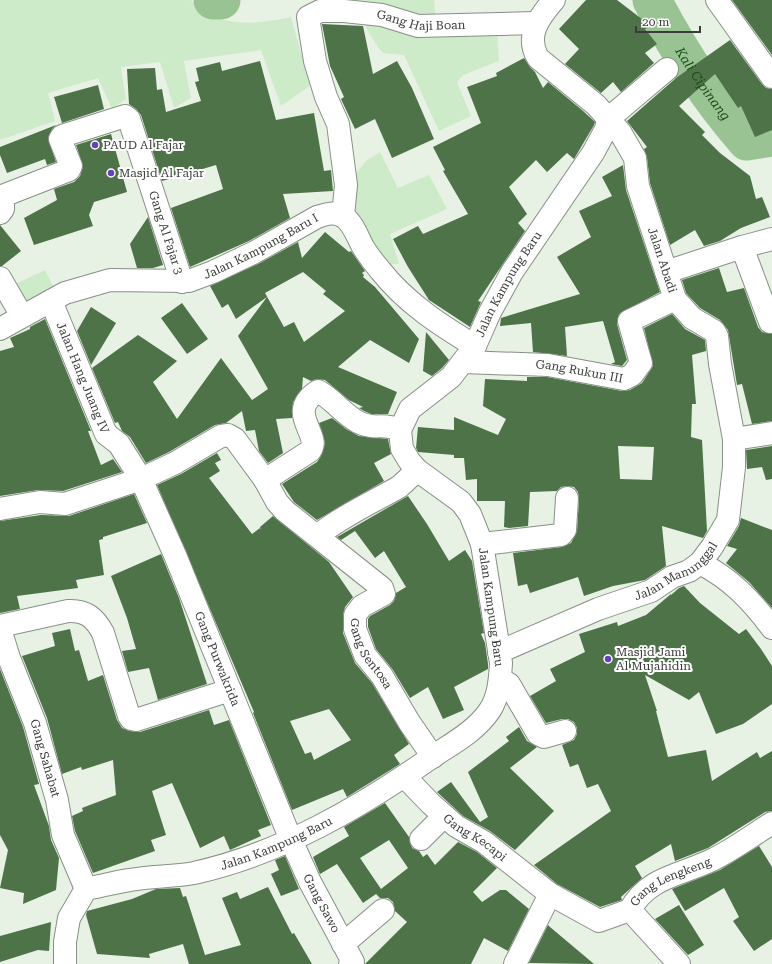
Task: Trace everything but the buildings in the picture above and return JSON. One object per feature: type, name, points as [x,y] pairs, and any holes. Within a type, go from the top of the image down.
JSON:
[{"type":"street","points":[[536,23],[554,0]]},
{"type":"street","points":[[717,0],[772,77]]},
{"type":"street","name":"Gang Haji Boan","points":[[343,216],[346,185],[338,124],[326,97],[315,61],[308,17],[320,11],[344,11],[382,15],[418,26],[536,23]]},
{"type":"street","name":"Jalan Abadi","points":[[536,23],[532,48],[538,58],[596,105],[620,132],[635,158],[638,186],[675,299],[693,319],[716,333],[734,439]]},
{"type":"street","points":[[608,120],[667,69]]},
{"type":"street","name":"Gang Al Fajar 3","points":[[0,213],[4,209],[3,199],[5,195],[69,170],[70,166],[61,137],[125,116],[129,120],[182,282]]},
{"type":"street","name":"Jalan Kampung Baru","points":[[86,889],[131,880],[193,873],[253,855],[291,840],[358,805],[405,777],[480,723],[491,709],[497,695],[500,679],[499,652],[482,544],[470,514],[461,502],[417,470],[410,462],[402,448],[400,430],[410,409],[451,377],[469,354],[512,272],[593,153],[606,129],[608,120]]},
{"type":"street","name":"Jalan Kampung Baru I","points":[[0,329],[65,293],[110,280],[134,279],[182,282],[213,272],[317,217],[332,213],[343,216]]},
{"type":"street","points":[[343,216],[349,222],[364,248],[380,271],[408,300],[469,354]]},
{"type":"street","points":[[666,272],[742,247],[772,239]]},
{"type":"street","points":[[742,247],[770,322]]},
{"type":"street","points":[[0,278],[22,316]]},
{"type":"street","name":"Gang Rukun III","points":[[469,354],[548,365],[624,379],[632,375],[641,363],[629,321],[675,299]]},
{"type":"street","name":"Jalan Hang Juang IV","points":[[51,301],[106,434],[119,444],[141,479]]},
{"type":"street","points":[[0,510],[40,502],[65,504],[141,479],[175,463],[221,436],[228,436],[235,439],[265,480],[313,448],[314,442],[304,422],[303,414],[311,396],[318,391],[329,397],[357,422],[373,428],[390,425],[400,430]]},
{"type":"street","points":[[734,439],[772,433]]},
{"type":"street","name":"Jalan Manunggal","points":[[499,652],[598,609],[650,591],[672,578],[689,571],[700,563],[712,547],[728,520],[734,468],[734,439]]},
{"type":"street","points":[[317,536],[330,526],[372,500],[400,486],[417,470]]},
{"type":"street","name":"Gang Purwakrida","points":[[141,479],[175,555],[291,840]]},
{"type":"street","name":"Gang Sentosa","points":[[265,480],[277,502],[384,591],[384,594],[362,606],[355,615],[355,629],[365,655],[382,676],[409,722],[433,757]]},
{"type":"street","points":[[482,544],[563,534],[568,498]]},
{"type":"street","points":[[700,563],[721,574],[769,617]]},
{"type":"street","points":[[0,626],[68,611],[76,611],[87,614],[97,622],[103,633],[131,719],[136,720],[230,690]]},
{"type":"street","name":"Gang Sahabat","points":[[0,629],[9,658],[35,723],[57,800],[63,835],[86,889]]},
{"type":"street","points":[[500,679],[509,684],[538,734],[544,737],[565,731]]},
{"type":"street","name":"Gang Kecapi","points":[[405,777],[456,826],[484,842],[550,894]]},
{"type":"street","points":[[421,839],[444,816]]},
{"type":"street","name":"Gang Lengkeng","points":[[550,894],[599,921],[630,910],[637,898],[649,886],[714,859],[772,823]]},
{"type":"street","name":"Gang Sawo","points":[[291,840],[346,954]]},
{"type":"street","points":[[64,964],[65,942],[70,918],[86,889]]},
{"type":"street","points":[[515,964],[550,894]]},
{"type":"street","points":[[346,954],[383,910]]},
{"type":"street","points":[[630,910],[679,964]]},
{"type":"green space","points":[[0,0],[191,0],[208,14],[228,21],[249,23],[291,17],[310,86],[281,106],[261,50],[184,61],[191,98],[174,108],[160,62],[121,67],[126,99],[112,108],[98,78],[48,93],[55,121],[0,140]]},
{"type":"green space","points":[[356,0],[434,0],[436,21],[497,31],[499,61],[463,75],[457,82],[471,116],[439,131],[404,55],[383,53],[367,28]]},
{"type":"green space","points":[[380,152],[398,188],[429,175],[447,209],[390,234],[399,264],[387,264],[361,231],[356,215],[355,175],[366,161]]},
{"type":"green space","points":[[45,270],[55,290],[19,308],[9,287]]},
{"type":"waterway","name":"Kali Cipinang","points":[[213,0],[221,0]]},
{"type":"waterway","name":"Kali Cipinang","points":[[652,0],[695,74],[733,125],[747,141],[772,137]]},
{"type":"place","name":"PAUD Al Fajar","points":[[95,145]]},
{"type":"place","name":"Masjid Al Fajar","points":[[111,173]]},
{"type":"place","name":"Masjid Jami Al Mujahidin","points":[[608,659]]}]
